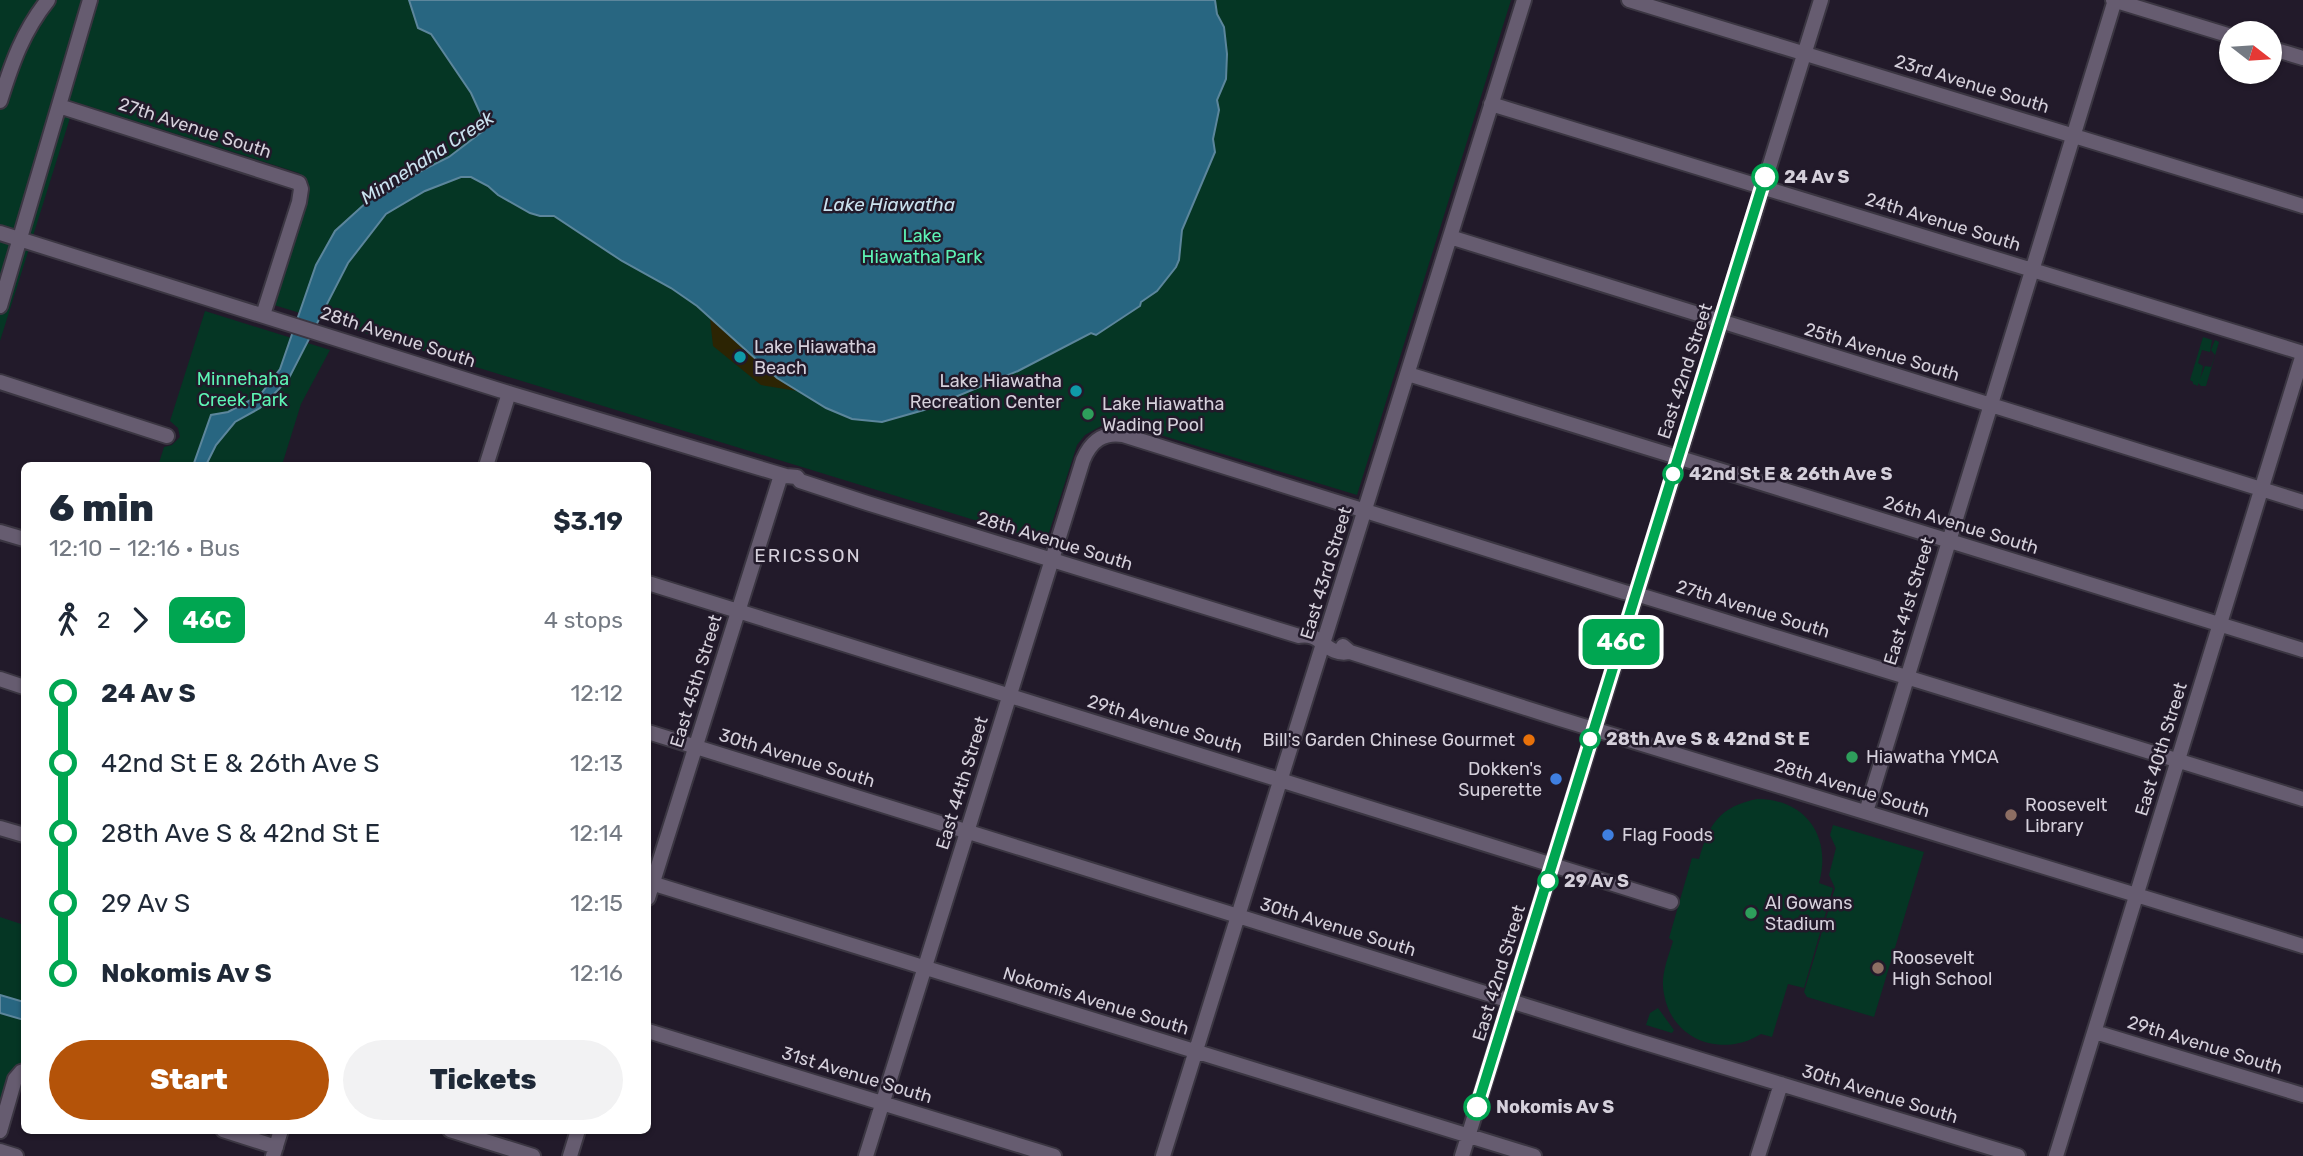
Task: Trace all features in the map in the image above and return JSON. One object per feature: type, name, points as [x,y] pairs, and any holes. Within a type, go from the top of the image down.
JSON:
[{"type":"street","points":[[0,100],[3,84],[25,31],[48,0]]},
{"type":"street","points":[[0,306],[90,0]]},
{"type":"street","name":"East 43rd Street","points":[[1163,1156],[1524,0]]},
{"type":"street","name":"23rd Avenue South","points":[[1629,0],[2303,206]]},
{"type":"street","name":"East 42nd Street","points":[[1462,1156],[1821,0]]},
{"type":"street","points":[[2114,0],[2219,32]]},
{"type":"street","name":"East 41st Street","points":[[1866,812],[2114,0]]},
{"type":"street","points":[[2282,52],[2303,58]]},
{"type":"street","name":"24th Avenue South","points":[[1491,103],[2303,354]]},
{"type":"street","name":"27th Avenue South","points":[[60,106],[299,183],[299,202],[263,315]]},
{"type":"street","name":"28th Avenue South","points":[[0,233],[509,393],[783,475],[790,481],[800,481],[1298,636],[1306,635],[1315,638],[1328,650],[1342,654],[1350,652],[2303,946]]},
{"type":"street","name":"25th Avenue South","points":[[1450,237],[2303,502]]},
{"type":"street","name":"East 40th Street","points":[[2056,1156],[2303,354]]},
{"type":"street","name":"26th Avenue South","points":[[1408,374],[2303,650]]},
{"type":"street","points":[[0,382],[167,436]]},
{"type":"street","points":[[487,462],[509,393]]},
{"type":"street","name":"27th Avenue South","points":[[1111,434],[1124,435],[1365,512],[2303,799]]},
{"type":"street","name":"East 44th Street","points":[[866,1156],[1088,447],[1097,439],[1111,434]]},
{"type":"street","name":"East 45th Street","points":[[651,879],[783,475]]},
{"type":"street","points":[[0,532],[21,538]]},
{"type":"street","name":"29th Avenue South","points":[[651,584],[1671,902]]},
{"type":"street","points":[[0,680],[21,686]]},
{"type":"street","name":"30th Avenue South","points":[[651,733],[1510,1001],[2018,1156]]},
{"type":"street","points":[[0,828],[21,834]]},
{"type":"street","name":"Nokomis Avenue South","points":[[651,882],[1534,1156]]},
{"type":"street","name":"31st Avenue South","points":[[651,1032],[1054,1156]]},
{"type":"street","name":"29th Avenue South","points":[[2095,1032],[2303,1094]]},
{"type":"street","points":[[0,1131],[15,1079],[21,1073]]},
{"type":"street","points":[[1758,1156],[1781,1084]]},
{"type":"street","points":[[232,1134],[275,1152],[280,1134]]},
{"type":"street","points":[[463,1134],[533,1156]]},
{"type":"street","points":[[570,1156],[577,1134]]},
{"type":"street","points":[[0,1151],[16,1156]]},
{"type":"green space","name":"Lake Hiawatha Park","points":[[0,0],[1511,0],[1357,495],[1131,426],[1101,426],[1085,435],[1077,445],[1046,542],[274,305],[307,193],[307,183],[299,173],[75,102],[0,341]]},
{"type":"green space","name":"Minnehaha Creek Park","points":[[205,311],[330,350],[301,404],[283,462],[159,462],[164,447],[172,445],[180,437],[178,428],[170,421]]},
{"type":"green space","points":[[2203,337],[2212,340],[2210,352],[2202,350],[2198,363],[2203,366],[2200,379],[2205,366],[2211,367],[2215,355],[2211,350],[2215,340],[2219,342],[2206,386],[2198,383],[2198,386],[2190,380]]},
{"type":"green space","name":"Al Gowans Stadium","points":[[1757,799],[1774,801],[1802,813],[1818,836],[1822,850],[1819,883],[1833,888],[1804,988],[1788,984],[1772,1037],[1761,1034],[1746,1041],[1716,1044],[1701,1041],[1688,1034],[1669,1010],[1663,981],[1673,941],[1669,938],[1692,858],[1699,859],[1707,836],[1725,812],[1744,802]]},
{"type":"green space","points":[[1833,825],[1924,852],[1874,1017],[1807,997],[1804,992],[1835,888],[1829,875],[1836,848],[1830,835]]},
{"type":"green space","points":[[0,917],[21,924],[21,1065],[15,1066],[10,1074],[0,1106]]},
{"type":"green space","points":[[1658,1008],[1674,1030],[1672,1033],[1646,1025],[1650,1013]]},
{"type":"sand","name":"Lake Hiawatha Beach","points":[[710,318],[761,364],[797,391],[761,385],[713,346]]},
{"type":"water","name":"Lake Hiawatha","points":[[409,0],[1215,0],[1217,14],[1224,27],[1226,79],[1217,100],[1219,110],[1213,139],[1215,152],[1182,230],[1179,260],[1157,291],[1141,302],[1140,306],[1096,335],[1091,333],[1018,371],[924,410],[882,422],[852,419],[826,408],[777,378],[697,306],[671,288],[622,261],[554,216],[530,213],[471,177],[461,177],[425,191],[386,214],[348,263],[288,380],[260,408],[235,422],[216,445],[208,462],[194,462],[211,415],[228,412],[260,395],[280,369],[316,265],[335,231],[369,200],[449,157],[483,131],[482,117],[471,93],[431,34],[418,28]]},
{"type":"water","points":[[0,995],[21,1001],[21,1019],[0,1013]]},
{"type":"bus line","name":"46C","points":[[1477,1107],[1765,177]]},
{"type":"place","name":"24 Av S","points":[[1765,177]]},
{"type":"place","name":"Lake Hiawatha Beach","points":[[740,357]]},
{"type":"place","name":"Lake Hiawatha Recreation Center","points":[[1076,391]]},
{"type":"place","name":"Lake Hiawatha Wading Pool","points":[[1088,414]]},
{"type":"place","name":"42nd St E & 26th Ave S","points":[[1673,474]]},
{"type":"place","name":"28th Ave S & 42nd St E","points":[[1590,739]]},
{"type":"place","name":"Bill's Garden Chinese Gourmet","points":[[1529,740]]},
{"type":"place","name":"Hiawatha YMCA","points":[[1852,757]]},
{"type":"place","name":"Dokken's Superette","points":[[1556,779]]},
{"type":"place","name":"Roosevelt Library","points":[[2011,815]]},
{"type":"place","name":"Flag Foods","points":[[1608,835]]},
{"type":"place","name":"29 Av S","points":[[1548,881]]},
{"type":"place","name":"Al Gowans Stadium","points":[[1751,913]]},
{"type":"place","name":"Roosevelt High School","points":[[1878,968]]},
{"type":"place","name":"Nokomis Av S","points":[[1477,1107]]},
{"type":"district","name":"ERICSSON","points":[[808,555]]},
{"type":"water label","name":"Minnehaha Creek","points":[[427,157]]}]
